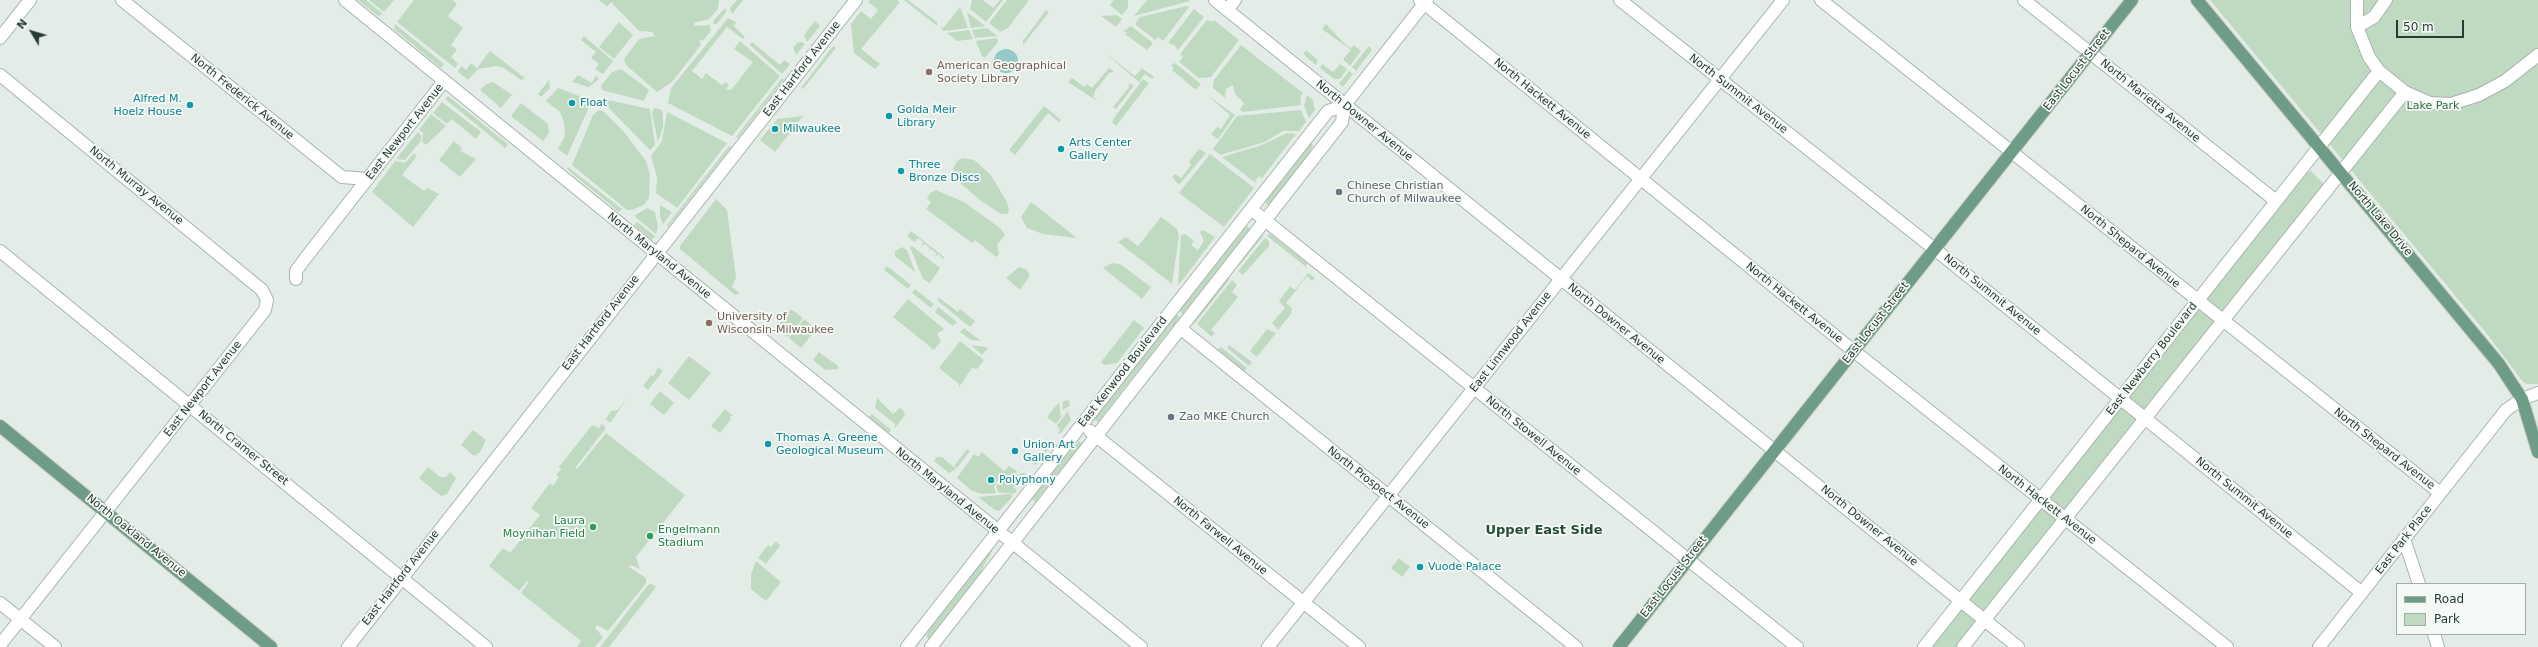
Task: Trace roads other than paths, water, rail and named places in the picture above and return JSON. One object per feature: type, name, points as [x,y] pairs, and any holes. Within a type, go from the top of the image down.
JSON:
[{"type":"main road","name":"East Locust Street","points":[[1619,647],[2132,0]]},
{"type":"main road","name":"North Lake Drive","points":[[2197,0],[2320,146],[2499,364],[2522,399],[2538,452]]},
{"type":"main road","name":"North Oakland Avenue","points":[[0,426],[271,647]]},
{"type":"street","points":[[0,38],[30,0]]},
{"type":"street","name":"North Frederick Avenue","points":[[122,0],[342,177],[368,179]]},
{"type":"street","name":"North Maryland Avenue","points":[[346,0],[1012,544],[1141,647]]},
{"type":"street","name":"East Hartford Avenue","points":[[348,647],[856,0]]},
{"type":"street","name":"North Downer Avenue","points":[[1215,0],[1344,106],[1560,280],[1775,450],[2018,647]]},
{"type":"street","points":[[1228,10],[1235,0]]},
{"type":"street","name":"North Summit Avenue","points":[[1620,0],[1934,249],[2362,593]]},
{"type":"street","name":"East Linnwood Avenue","points":[[1268,647],[1783,0]]},
{"type":"street","name":"North Shepard Avenue","points":[[1821,0],[2222,321],[2440,493]]},
{"type":"street","name":"North Marietta Avenue","points":[[2024,0],[2276,201]]},
{"type":"street","points":[[2357,0],[2357,27],[2369,57],[2379,71],[2405,92],[2430,103],[2451,104],[2496,87],[2538,55]]},
{"type":"street","points":[[2357,27],[2374,17],[2386,0]]},
{"type":"street","name":"East Kenwood Boulevard","points":[[931,647],[1095,435],[1342,122],[1344,106],[1424,1]]},
{"type":"street","name":"North Hackett Avenue","points":[[1424,1],[1854,351],[2227,647]]},
{"type":"street","name":"East Newberry Boulevard","points":[[1924,647],[2379,71]]},
{"type":"street","name":"North Murray Avenue","points":[[0,75],[260,288],[268,300]]},
{"type":"street","name":"East Newport Avenue","points":[[296,280],[296,272],[304,260],[444,81]]},
{"type":"street","points":[[1963,647],[2405,92]]},
{"type":"street","name":"East Kenwood Boulevard","points":[[911,646],[998,532],[1328,111],[1344,106]]},
{"type":"street","name":"North Stowell Avenue","points":[[1251,209],[1797,647]]},
{"type":"street","name":"North Cramer Street","points":[[0,251],[486,647]]},
{"type":"street","name":"East Newport Avenue","points":[[0,645],[265,310],[268,300]]},
{"type":"street","name":"North Prospect Avenue","points":[[1180,328],[1576,647]]},
{"type":"street","name":"East Park Place","points":[[2319,647],[2506,410],[2522,399],[2538,393]]},
{"type":"street","name":"North Farwell Avenue","points":[[1082,425],[1359,647]]},
{"type":"street","points":[[2404,539],[2419,583]]},
{"type":"street","points":[[0,603],[55,647]]},
{"type":"street","points":[[2434,635],[2438,647]]},
{"type":"water","points":[[1006,49],[1015,52],[1018,61],[1015,70],[1006,73],[997,70],[994,61],[997,52]]},
{"type":"place","name":"American Geographical Society Library","points":[[929,72]]},
{"type":"place","name":"Float","points":[[572,103]]},
{"type":"place","name":"Alfred M. Hoelz House","points":[[190,105]]},
{"type":"place","name":"Golda Meir Library","points":[[889,116]]},
{"type":"place","name":"Milwaukee","points":[[775,129]]},
{"type":"place","name":"Arts Center Gallery","points":[[1061,149]]},
{"type":"place","name":"Three Bronze Discs","points":[[901,171]]},
{"type":"place","name":"Chinese Christian Church of Milwaukee","points":[[1339,192]]},
{"type":"place","name":"University of Wisconsin-Milwaukee","points":[[709,323]]},
{"type":"place","name":"Zao MKE Church","points":[[1171,417]]},
{"type":"place","name":"Thomas A. Greene Geological Museum","points":[[768,444]]},
{"type":"place","name":"Union Art Gallery","points":[[1015,451]]},
{"type":"place","name":"Polyphony","points":[[991,480]]},
{"type":"place","name":"Laura Moynihan Field","points":[[593,527]]},
{"type":"place","name":"Engelmann Stadium","points":[[650,536]]},
{"type":"place","name":"Vuode Palace","points":[[1420,567]]},
{"type":"district","name":"Upper East Side","points":[[1544,531]]},
{"type":"park label","name":"Lake Park","points":[[2433,106]]}]
